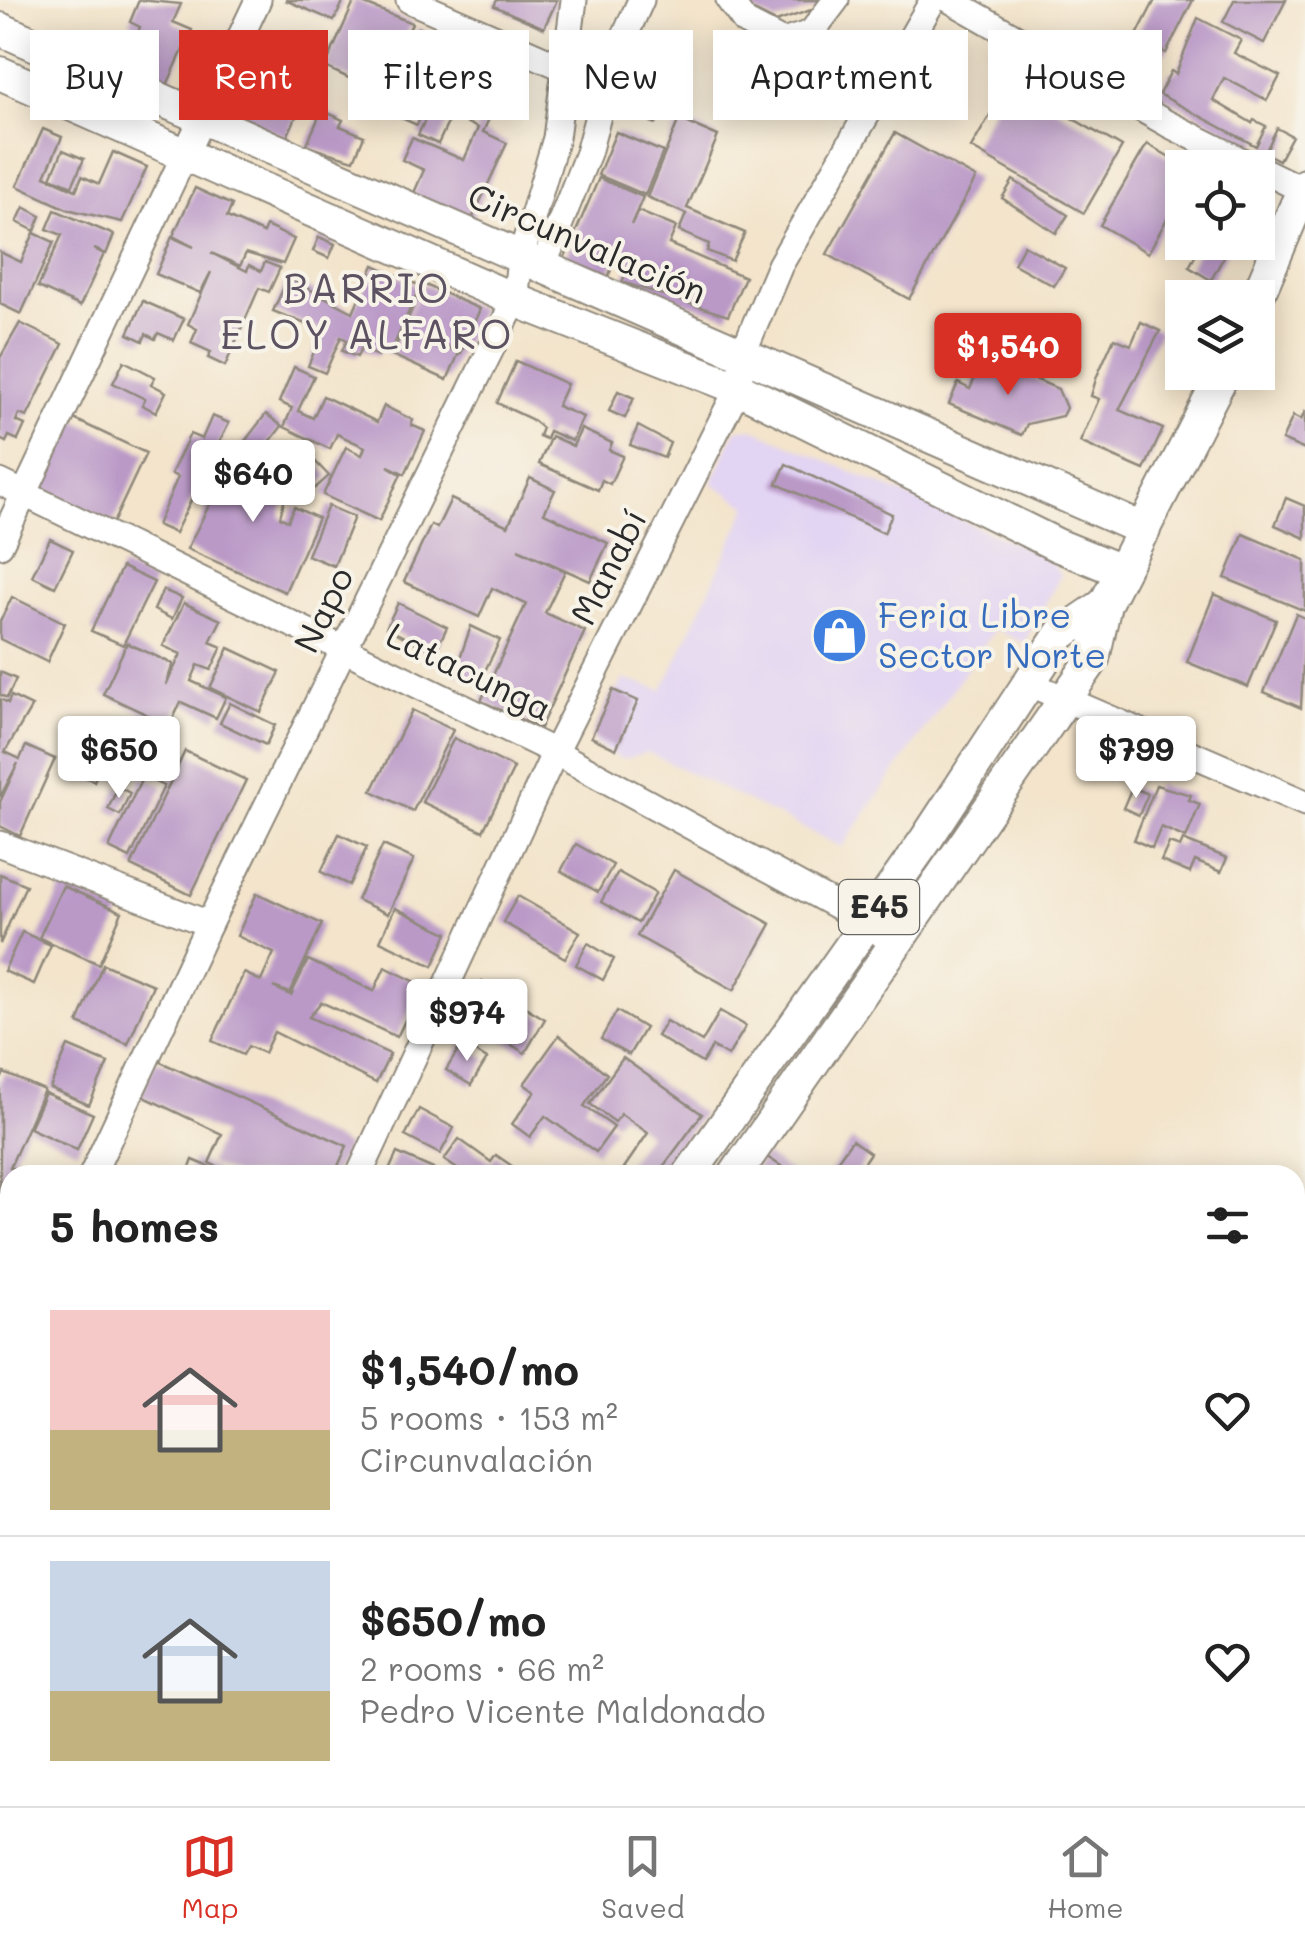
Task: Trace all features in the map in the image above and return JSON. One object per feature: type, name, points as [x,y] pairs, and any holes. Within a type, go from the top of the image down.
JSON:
[{"type":"main road","name":"Circunvalación","points":[[0,29],[179,110]]},
{"type":"main road","points":[[0,73],[515,300],[738,388],[1057,544],[1121,571]]},
{"type":"main road","name":"Circunvalación","points":[[201,120],[1144,530]]},
{"type":"main road","points":[[1265,280],[1304,188]]},
{"type":"main road","name":"E45","points":[[741,1165],[1093,659],[1105,604],[1215,390]]},
{"type":"main road","name":"E45","points":[[696,1165],[868,923],[1061,634],[1105,604]]},
{"type":"street","points":[[244,30],[258,0]]},
{"type":"street","points":[[410,0],[549,61]]},
{"type":"street","name":"Napo","points":[[569,30],[574,0]]},
{"type":"street","points":[[531,264],[588,153],[612,67],[640,0]]},
{"type":"street","points":[[729,0],[745,22],[783,42],[810,33],[836,0]]},
{"type":"street","name":"Manabí","points":[[363,1165],[555,752],[738,388],[743,353],[780,266],[934,0]]},
{"type":"street","points":[[950,0],[1221,150]]},
{"type":"street","points":[[0,545],[201,120]]},
{"type":"street","name":"Napo","points":[[97,1165],[209,924],[531,264],[558,120]]},
{"type":"street","points":[[1275,176],[1304,188]]},
{"type":"street","name":"Latacunga","points":[[0,482],[555,752],[868,923],[896,945]]},
{"type":"street","points":[[1028,683],[1064,702],[1305,802]]},
{"type":"street","points":[[0,844],[209,924]]},
{"type":"shaded area","name":"Feria Libre Sector Norte","points":[[751,428],[1047,557],[1061,575],[1024,643],[995,629],[842,847],[647,752],[622,760],[594,743],[623,679],[663,690],[748,506],[712,483],[736,430]]},
{"type":"building","points":[[139,0],[181,4],[173,22],[192,30],[179,30],[179,59],[167,85],[159,81],[159,30],[139,30],[140,27],[130,22]]},
{"type":"building","points":[[285,0],[344,0],[334,21]]},
{"type":"building","points":[[355,0],[412,23],[409,30],[348,30],[348,78],[328,68]]},
{"type":"building","points":[[497,0],[557,0],[544,28],[494,6]]},
{"type":"building","points":[[732,0],[823,0],[820,7],[776,22]]},
{"type":"building","points":[[1155,0],[1193,0],[1166,53],[1162,51],[1162,30],[1140,30]]},
{"type":"building","points":[[1234,0],[1286,0],[1264,43],[1223,22]]},
{"type":"building","points":[[1198,18],[1241,40],[1234,53],[1280,76],[1267,100],[1224,78],[1213,100],[1252,123],[1254,120],[1266,126],[1256,146],[1162,96],[1171,71],[1176,74]]},
{"type":"building","points":[[328,113],[343,120],[340,126],[364,136],[354,160],[306,146],[318,120],[328,120]]},
{"type":"building","points":[[988,118],[1075,120],[1122,147],[1084,213],[971,148]]},
{"type":"building","points":[[248,120],[295,120],[287,137]]},
{"type":"building","points":[[425,120],[449,120],[438,144],[418,135]]},
{"type":"building","points":[[461,120],[488,120],[483,132],[507,143],[471,221],[413,195],[424,170],[402,160],[412,138],[464,160],[478,128]]},
{"type":"building","points":[[679,120],[718,136],[687,208],[745,233],[732,261],[707,251],[709,244],[679,231],[686,214],[647,197]]},
{"type":"building","points":[[1277,128],[1292,136],[1279,160],[1275,150],[1266,150]]},
{"type":"building","points":[[43,129],[62,137],[45,176],[76,190],[82,176],[99,184],[113,152],[147,167],[122,222],[67,209],[17,186]]},
{"type":"building","points":[[616,132],[663,152],[645,195],[598,175]]},
{"type":"building","points":[[895,133],[976,178],[909,299],[827,254]]},
{"type":"building","points":[[1147,144],[1165,154],[1165,222],[1148,253],[1100,225]]},
{"type":"building","points":[[63,150],[84,159],[72,186],[51,177]]},
{"type":"building","points":[[599,178],[643,197],[631,225],[638,211],[676,227],[669,244],[745,277],[728,316],[622,282],[632,259],[618,253],[608,277],[564,259]]},
{"type":"building","points":[[1013,180],[1068,215],[1056,233],[1002,198]]},
{"type":"building","points":[[195,188],[232,205],[227,217],[263,233],[266,226],[294,239],[283,264],[246,253],[240,266],[211,253],[247,271],[249,265],[261,271],[265,262],[280,268],[269,292],[259,288],[225,366],[208,358],[211,352],[191,343],[197,329],[188,324],[211,272],[200,293],[156,274],[172,237],[194,247],[173,236]]},
{"type":"building","points":[[24,207],[41,216],[35,231],[17,222]]},
{"type":"building","points":[[55,210],[114,235],[106,254],[94,249],[104,254],[80,306],[38,287],[62,235],[47,229]]},
{"type":"building","points":[[34,233],[54,242],[21,314],[0,304],[0,252],[21,262]]},
{"type":"building","points":[[319,237],[335,244],[329,258],[313,251]]},
{"type":"building","points":[[1024,245],[1065,268],[1054,286],[1014,264]]},
{"type":"building","points":[[1193,260],[1222,260],[1211,280],[1189,267]]},
{"type":"building","points":[[374,265],[420,286],[390,354],[380,349],[378,356],[361,349],[357,357],[342,351],[347,340],[341,337],[325,373],[308,366],[323,331],[273,311],[288,278],[353,312]]},
{"type":"building","points":[[423,284],[480,309],[461,353],[440,344],[459,353],[447,380],[392,355]]},
{"type":"building","points":[[143,301],[184,319],[174,340],[158,333],[155,339],[146,334],[143,341],[128,334]]},
{"type":"building","points":[[1141,322],[1160,331],[1119,410],[1163,429],[1144,470],[1080,442],[1099,399],[1091,396],[1114,338],[1131,345]]},
{"type":"building","points":[[20,323],[63,344],[27,417],[19,414],[16,421],[25,425],[18,440],[9,436],[6,442],[0,439],[0,358]]},
{"type":"building","points":[[984,357],[1058,389],[1066,408],[1062,416],[1027,424],[1022,435],[949,404],[958,383],[970,389]]},
{"type":"building","points":[[124,361],[155,377],[151,384],[166,392],[156,412],[142,405],[145,399],[113,383]]},
{"type":"building","points":[[516,361],[567,384],[557,406],[583,417],[572,441],[549,431],[546,439],[539,436],[542,428],[531,419],[497,403]]},
{"type":"building","points":[[294,367],[314,376],[298,411],[313,418],[323,396],[377,422],[384,406],[413,420],[411,425],[425,431],[405,474],[388,466],[401,474],[379,521],[323,495],[346,447],[362,455],[365,447],[337,434],[330,449],[284,427],[292,408],[279,402]]},
{"type":"building","points":[[618,391],[634,398],[625,418],[609,411]]},
{"type":"building","points":[[1305,411],[1305,450],[1282,440],[1293,416],[1301,420]]},
{"type":"building","points":[[266,414],[282,426],[258,457],[242,445]]},
{"type":"building","points":[[212,416],[229,423],[175,533],[157,525],[178,477],[171,474],[190,434],[202,439]]},
{"type":"building","points":[[72,418],[146,453],[113,523],[39,488]]},
{"type":"building","points":[[638,426],[670,443],[664,458],[630,445]]},
{"type":"building","points":[[581,429],[612,443],[609,450],[623,456],[610,484],[602,480],[598,490],[539,464],[551,436],[573,446]]},
{"type":"building","points":[[237,450],[262,461],[259,469],[289,482],[280,517],[288,521],[294,507],[318,518],[285,592],[187,549]]},
{"type":"building","points":[[311,457],[329,476],[312,491],[295,472]]},
{"type":"building","points":[[786,464],[892,514],[884,533],[777,484]]},
{"type":"building","points":[[530,478],[555,490],[544,513],[608,543],[590,581],[518,549],[565,571],[545,613],[585,631],[540,728],[481,701],[526,604],[492,588],[479,617],[404,582],[431,525],[437,528],[451,499],[508,526]]},
{"type":"building","points":[[1286,498],[1305,506],[1305,538],[1275,525]]},
{"type":"building","points":[[328,506],[354,517],[334,566],[307,555]]},
{"type":"building","points":[[1243,534],[1305,560],[1305,611],[1225,578]]},
{"type":"building","points":[[50,539],[73,550],[55,587],[32,576]]},
{"type":"building","points":[[122,567],[154,582],[123,645],[91,631]]},
{"type":"building","points":[[163,590],[182,598],[172,619],[154,610]]},
{"type":"building","points":[[1214,594],[1276,620],[1248,687],[1187,662]]},
{"type":"building","points":[[12,597],[65,623],[47,662],[0,639],[0,621]]},
{"type":"building","points":[[184,603],[221,620],[210,642],[222,647],[211,670],[198,665],[191,681],[226,697],[216,718],[181,702],[158,750],[137,740],[148,715],[103,694],[127,643],[173,664],[166,685],[181,654],[163,646]]},
{"type":"building","points":[[398,603],[447,627],[435,652],[386,628]]},
{"type":"building","points":[[1296,614],[1305,618],[1301,708],[1264,692]]},
{"type":"building","points":[[471,626],[500,640],[479,683],[455,672]]},
{"type":"building","points":[[229,648],[280,672],[261,712],[210,688]]},
{"type":"building","points":[[0,672],[16,679],[7,698],[0,695]]},
{"type":"building","points":[[613,690],[638,701],[616,749],[591,737]]},
{"type":"building","points":[[11,696],[32,706],[5,752],[20,759],[26,746],[55,759],[20,836],[0,826],[0,802],[18,763],[0,797],[0,699],[8,703]]},
{"type":"building","points":[[230,703],[275,725],[266,745],[220,723]]},
{"type":"building","points":[[412,710],[453,730],[413,811],[372,791]]},
{"type":"building","points":[[101,721],[131,736],[113,776],[99,769],[94,781],[76,773]]},
{"type":"building","points":[[454,738],[514,768],[483,831],[422,802]]},
{"type":"building","points":[[185,751],[246,780],[191,895],[131,866]]},
{"type":"building","points":[[143,776],[164,786],[130,858],[109,848]]},
{"type":"building","points":[[1156,785],[1191,795],[1189,800],[1200,804],[1186,838],[1161,827],[1152,848],[1134,840]]},
{"type":"building","points":[[118,787],[130,793],[120,815],[108,809]]},
{"type":"building","points":[[1132,787],[1148,794],[1139,815],[1123,808]]},
{"type":"building","points":[[339,834],[367,847],[349,885],[321,872]]},
{"type":"building","points":[[1183,840],[1227,858],[1221,872],[1195,861],[1190,873],[1161,861],[1169,843],[1180,847]]},
{"type":"building","points":[[576,844],[613,865],[598,892],[561,871]]},
{"type":"building","points":[[383,845],[414,859],[388,914],[357,900]]},
{"type":"building","points":[[674,870],[771,924],[734,990],[637,936]]},
{"type":"building","points":[[618,872],[655,893],[638,923],[601,902]]},
{"type":"building","points":[[0,874],[26,885],[0,944]]},
{"type":"building","points":[[63,886],[122,912],[99,964],[39,938]]},
{"type":"building","points":[[257,893],[322,924],[290,993],[273,987],[291,995],[308,960],[374,991],[385,967],[422,985],[397,1037],[321,1002],[309,1017],[390,1054],[376,1083],[274,1032],[264,1053],[248,1046],[243,1055],[212,1041],[244,973],[261,981],[274,953],[237,936]]},
{"type":"building","points":[[518,896],[580,932],[565,958],[503,922]]},
{"type":"building","points":[[395,908],[448,933],[433,966],[380,941]]},
{"type":"building","points":[[22,932],[51,945],[34,984],[4,971]]},
{"type":"building","points":[[588,943],[614,959],[603,980],[576,965]]},
{"type":"building","points":[[103,964],[153,985],[128,1044],[78,1023]]},
{"type":"building","points":[[482,981],[545,1019],[525,1053],[462,1015]]},
{"type":"building","points":[[617,1011],[645,1028],[629,1055],[601,1039]]},
{"type":"building","points":[[720,1011],[746,1026],[728,1056],[712,1047],[702,1063],[657,1036],[666,1021],[702,1042]]},
{"type":"building","points":[[559,1035],[607,1074],[584,1106],[614,1127],[596,1152],[545,1116],[530,1137],[512,1124],[535,1092],[524,1084]]},
{"type":"building","points":[[462,1044],[487,1059],[471,1085],[446,1070]]},
{"type":"building","points":[[68,1046],[108,1063],[89,1105],[50,1088]]},
{"type":"building","points":[[623,1058],[702,1114],[664,1165],[626,1165],[648,1133],[621,1114],[615,1122],[590,1104]]},
{"type":"building","points":[[156,1060],[347,1146],[338,1165],[213,1165],[209,1163],[222,1134],[140,1095]]},
{"type":"building","points":[[4,1073],[44,1090],[11,1165],[0,1165],[0,1082]]},
{"type":"building","points":[[45,1093],[93,1114],[77,1150],[29,1128]]},
{"type":"building","points":[[419,1109],[454,1128],[440,1154],[405,1136]]},
{"type":"building","points":[[459,1139],[491,1162],[496,1155],[510,1165],[451,1165],[444,1160]]},
{"type":"building","points":[[852,1140],[870,1153],[862,1165],[834,1165]]},
{"type":"building","points":[[397,1153],[424,1165],[392,1165]]},
{"type":"building","points":[[764,1155],[780,1165],[758,1165]]},
{"type":"place","name":"Feria Libre Sector Norte","points":[[839,636]]},
{"type":"district","name":"BARRIO ELOY ALFARO","points":[[367,312]]}]
